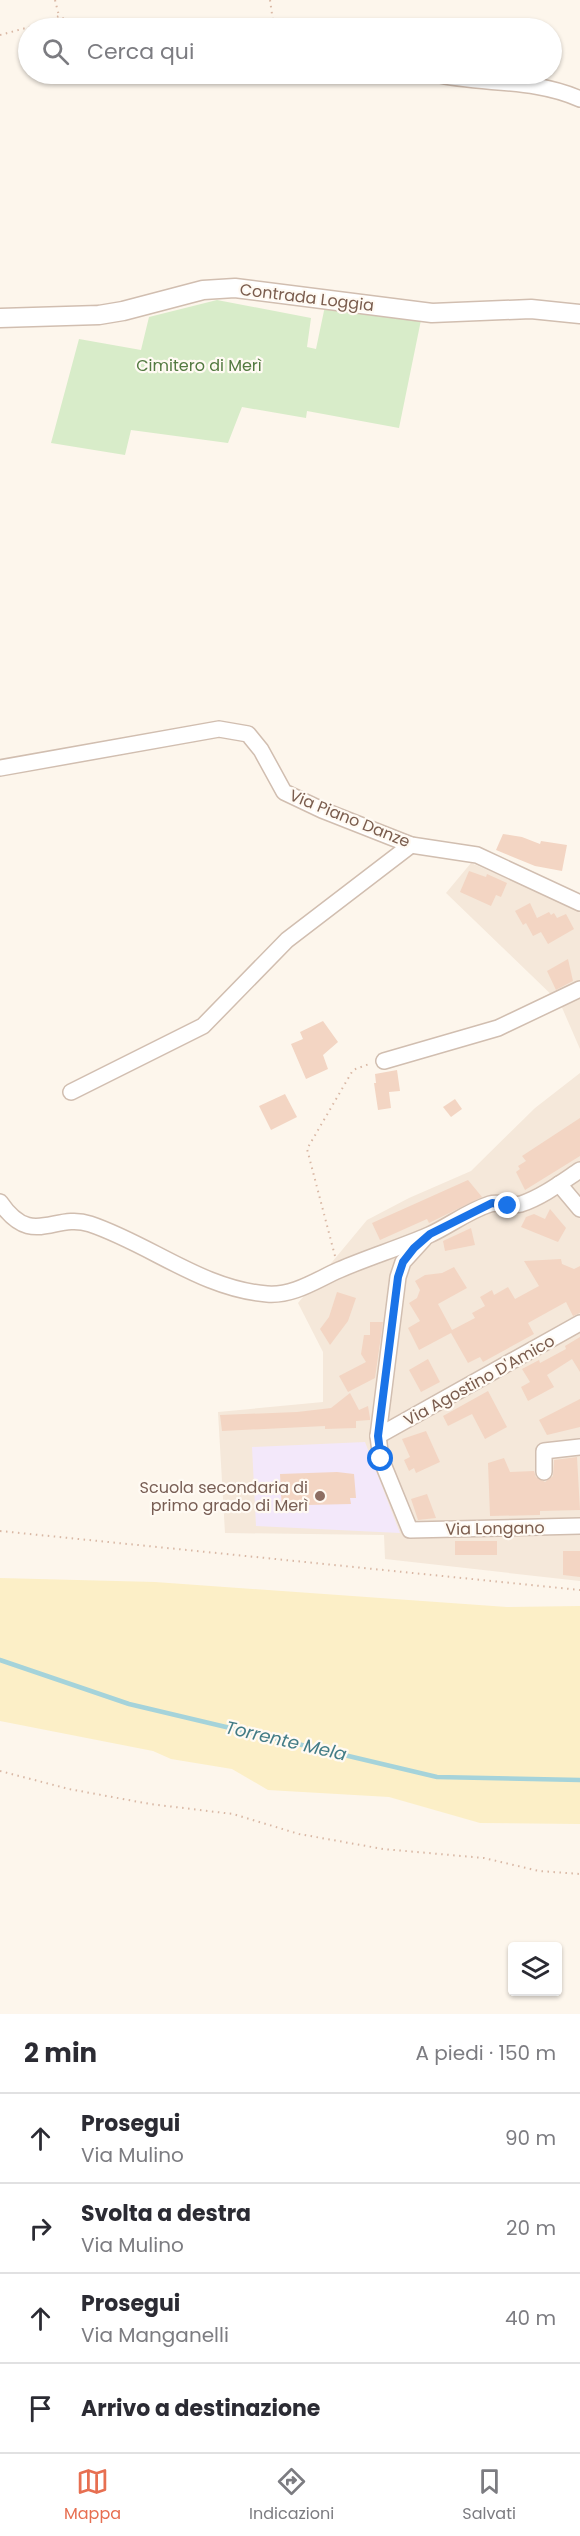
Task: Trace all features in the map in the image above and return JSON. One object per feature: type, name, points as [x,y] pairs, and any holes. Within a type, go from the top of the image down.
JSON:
[{"type":"street","points":[[520,84],[580,99]]},
{"type":"street","name":"Contrada Loggia","points":[[0,318],[99,315],[203,290],[235,288],[432,313],[531,309],[580,314]]},
{"type":"street","name":"Via Piano Danze","points":[[0,768],[219,729],[248,734],[261,750],[284,792],[322,810],[411,845],[477,855],[580,903]]},
{"type":"street","points":[[71,1092],[203,1026],[287,940],[411,845]]},
{"type":"street","points":[[384,1061],[498,1028],[580,989]]},
{"type":"street","points":[[0,1202],[15,1218],[28,1226],[43,1228],[67,1221],[85,1223],[103,1229],[161,1259],[215,1282],[246,1290],[282,1294],[303,1288],[339,1270],[430,1234],[492,1203],[508,1206],[520,1204],[559,1184],[580,1170]]},
{"type":"street","points":[[559,1184],[580,1209]]},
{"type":"street","points":[[378,1436],[398,1277],[403,1262],[430,1234]]},
{"type":"street","name":"Via Agostino D'Amico","points":[[378,1436],[580,1323]]},
{"type":"street","name":"Via Longano","points":[[378,1436],[381,1459],[410,1530],[580,1526]]},
{"type":"street","points":[[544,1472],[544,1451],[580,1447]]},
{"type":"path","points":[[55,0],[59,16],[62,18]]},
{"type":"path","points":[[270,0],[273,18]]},
{"type":"path","points":[[55,18],[59,16]]},
{"type":"path","points":[[0,35],[18,30]]},
{"type":"path","points":[[339,1270],[307,1149],[353,1070],[384,1061]]},
{"type":"path","points":[[0,1531],[580,1590]]},
{"type":"path","points":[[0,1771],[69,1789],[150,1804],[233,1814],[320,1838],[383,1849],[484,1858],[539,1871],[580,1874]]},
{"type":"shaded area","points":[[471,863],[580,909],[580,1049],[560,1003],[446,893]]},
{"type":"shaded area","points":[[580,1073],[580,1581],[385,1559],[384,1535],[225,1533],[218,1412],[323,1402],[323,1352],[298,1303],[367,1220],[409,1198],[471,1171],[535,1108]]},
{"type":"shaded area","name":"Scuola secondaria di primo grado di Merì","points":[[365,1442],[400,1533],[256,1526],[252,1447]]},
{"type":"green space","name":"Cimitero di Merì","points":[[217,300],[311,318],[307,347],[316,349],[325,306],[421,320],[399,428],[307,411],[306,418],[242,407],[228,443],[131,430],[125,455],[51,443],[79,339],[141,350],[149,317]]},
{"type":"sand","points":[[0,1578],[155,1582],[507,1607],[580,1606],[580,1824],[480,1823],[389,1797],[268,1790],[232,1769],[171,1759],[153,1751],[0,1721]]},
{"type":"building","points":[[503,834],[522,837],[540,844],[541,841],[567,845],[562,871],[535,866],[496,850]]},
{"type":"building","points":[[469,871],[486,877],[487,874],[507,883],[501,897],[496,895],[491,906],[460,892]]},
{"type":"building","points":[[530,903],[537,918],[549,912],[551,915],[554,913],[557,918],[566,914],[574,929],[548,944],[541,932],[533,936],[526,923],[523,925],[515,911]]},
{"type":"building","points":[[568,959],[573,981],[556,990],[547,971]]},
{"type":"building","points":[[323,1021],[338,1042],[323,1055],[328,1069],[306,1079],[291,1044],[303,1039],[300,1032]]},
{"type":"building","points":[[397,1070],[400,1091],[389,1092],[391,1108],[378,1110],[375,1074]]},
{"type":"building","points":[[285,1094],[297,1117],[271,1130],[259,1106]]},
{"type":"building","points":[[455,1099],[462,1109],[451,1117],[443,1107]]},
{"type":"building","points":[[580,1118],[580,1156],[525,1190],[516,1172],[520,1169],[518,1166],[526,1161],[522,1156]]},
{"type":"building","points":[[468,1180],[482,1197],[429,1223],[427,1219],[380,1240],[372,1223]]},
{"type":"building","points":[[550,1209],[566,1228],[558,1242],[521,1227],[526,1217],[534,1214],[545,1219]]},
{"type":"building","points":[[471,1228],[475,1245],[445,1251],[443,1241]]},
{"type":"building","points":[[561,1259],[562,1264],[574,1269],[580,1266],[580,1313],[573,1316],[566,1302],[528,1323],[534,1334],[483,1362],[480,1357],[468,1363],[451,1333],[419,1350],[408,1328],[420,1321],[409,1303],[417,1298],[420,1290],[415,1281],[425,1275],[442,1273],[454,1267],[467,1288],[438,1304],[452,1330],[475,1318],[472,1313],[485,1306],[480,1297],[492,1290],[494,1295],[508,1287],[515,1299],[539,1286],[524,1261]]},
{"type":"building","points":[[337,1292],[356,1298],[348,1321],[330,1345],[320,1329],[329,1317]]},
{"type":"building","points":[[370,1322],[383,1322],[375,1378],[348,1392],[339,1376],[366,1362],[361,1354],[364,1335],[370,1335]]},
{"type":"building","points":[[580,1337],[580,1372],[572,1359],[547,1375],[554,1387],[528,1401],[521,1387],[530,1382],[522,1369],[539,1360],[540,1363],[566,1349],[565,1346]]},
{"type":"building","points":[[428,1359],[440,1382],[421,1392],[409,1370]]},
{"type":"building","points":[[488,1391],[507,1427],[485,1439],[472,1414],[448,1426],[443,1416]]},
{"type":"building","points":[[350,1393],[359,1410],[368,1406],[370,1420],[356,1421],[356,1428],[325,1429],[325,1426],[222,1431],[220,1415],[297,1412],[331,1408]]},
{"type":"building","points":[[580,1399],[580,1427],[547,1435],[539,1420]]},
{"type":"building","points":[[426,1431],[440,1462],[416,1473],[414,1468],[409,1471],[404,1460],[410,1457],[402,1439]]},
{"type":"building","points":[[577,1457],[580,1510],[540,1511],[540,1515],[490,1516],[488,1463],[504,1458],[510,1472],[534,1471],[536,1477],[545,1482],[553,1476],[554,1460]]},
{"type":"building","points":[[337,1472],[354,1474],[356,1498],[350,1498],[351,1504],[307,1505],[307,1511],[282,1512],[280,1474]]},
{"type":"building","points":[[427,1494],[436,1518],[418,1520],[411,1499]]},
{"type":"building","points":[[455,1541],[497,1541],[497,1555],[455,1555]]},
{"type":"building","points":[[563,1551],[580,1551],[580,1577],[563,1575]]},
{"type":"waterway","name":"Torrente Mela","points":[[0,1660],[129,1704],[437,1777],[580,1780]]},
{"type":"place","name":"Scuola secondaria di primo grado di Merì","points":[[320,1496]]},
{"type":"route","points":[[381,1459],[378,1436],[398,1277],[403,1262],[430,1234],[492,1203],[508,1206]]}]
